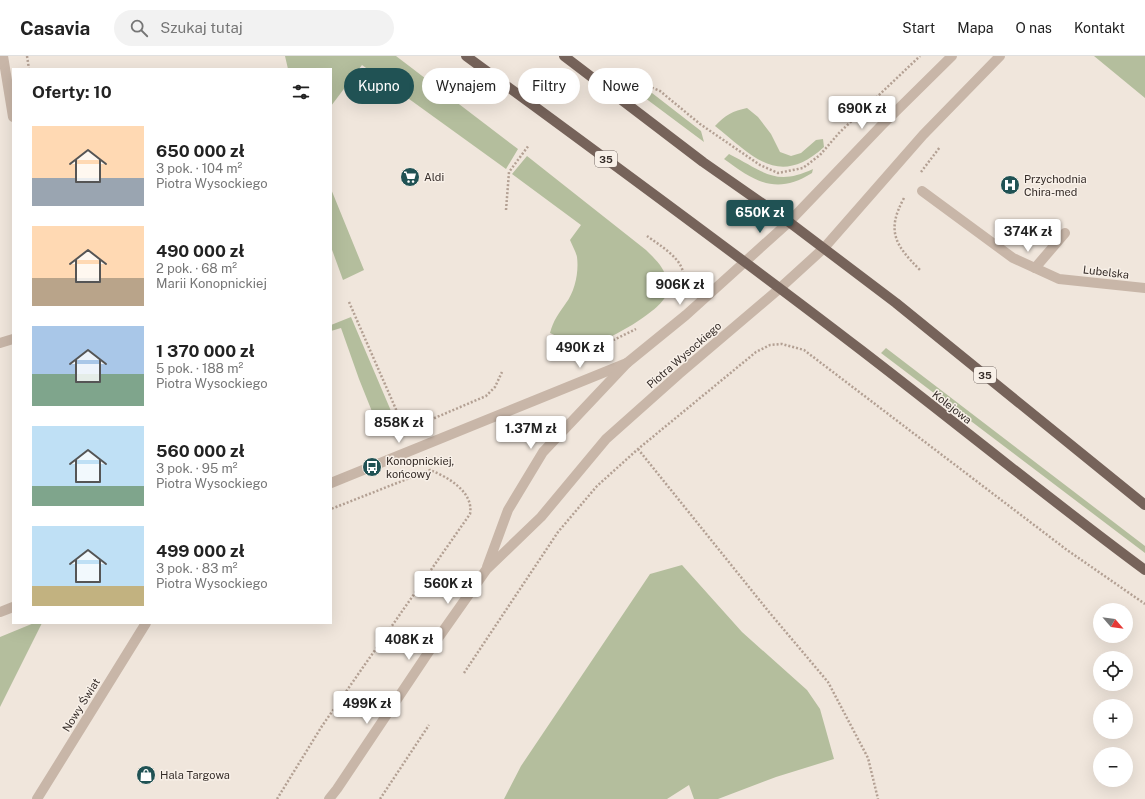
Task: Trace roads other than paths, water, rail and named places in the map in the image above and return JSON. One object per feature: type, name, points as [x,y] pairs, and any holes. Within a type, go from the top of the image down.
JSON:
[{"type":"main road","name":"35","points":[[466,56],[745,262]]},
{"type":"main road","name":"35","points":[[564,56],[704,162],[789,222],[909,313],[1145,505]]},
{"type":"main road","name":"Kolejowa","points":[[745,262],[860,349],[1075,519],[1145,570]]},
{"type":"street","points":[[3,56],[3,77],[12,113]]},
{"type":"street","name":"Piotra Wysockiego","points":[[486,570],[508,510],[543,452],[627,363],[686,315],[789,222],[886,121],[952,56]]},
{"type":"street","name":"Piotra Wysockiego","points":[[328,799],[335,794],[436,641],[486,570],[541,517],[606,439],[824,248],[923,135],[1000,56]]},
{"type":"street","name":"Lubelska","points":[[922,191],[1013,258],[1059,279],[1145,288]]},
{"type":"street","points":[[1035,268],[1065,233]]},
{"type":"street","points":[[0,343],[12,339]]},
{"type":"street","points":[[332,483],[627,363]]},
{"type":"street","points":[[0,612],[12,608]]},
{"type":"street","name":"Nowy Świat","points":[[37,799],[145,624]]},
{"type":"place","name":"Aldi","points":[[410,177]]},
{"type":"place","name":"Przychodnia Chira-med","points":[[1010,185]]},
{"type":"place","name":"Konopnickiej, końcowy","points":[[372,467]]},
{"type":"place","name":"Hala Targowa","points":[[146,775]]}]
